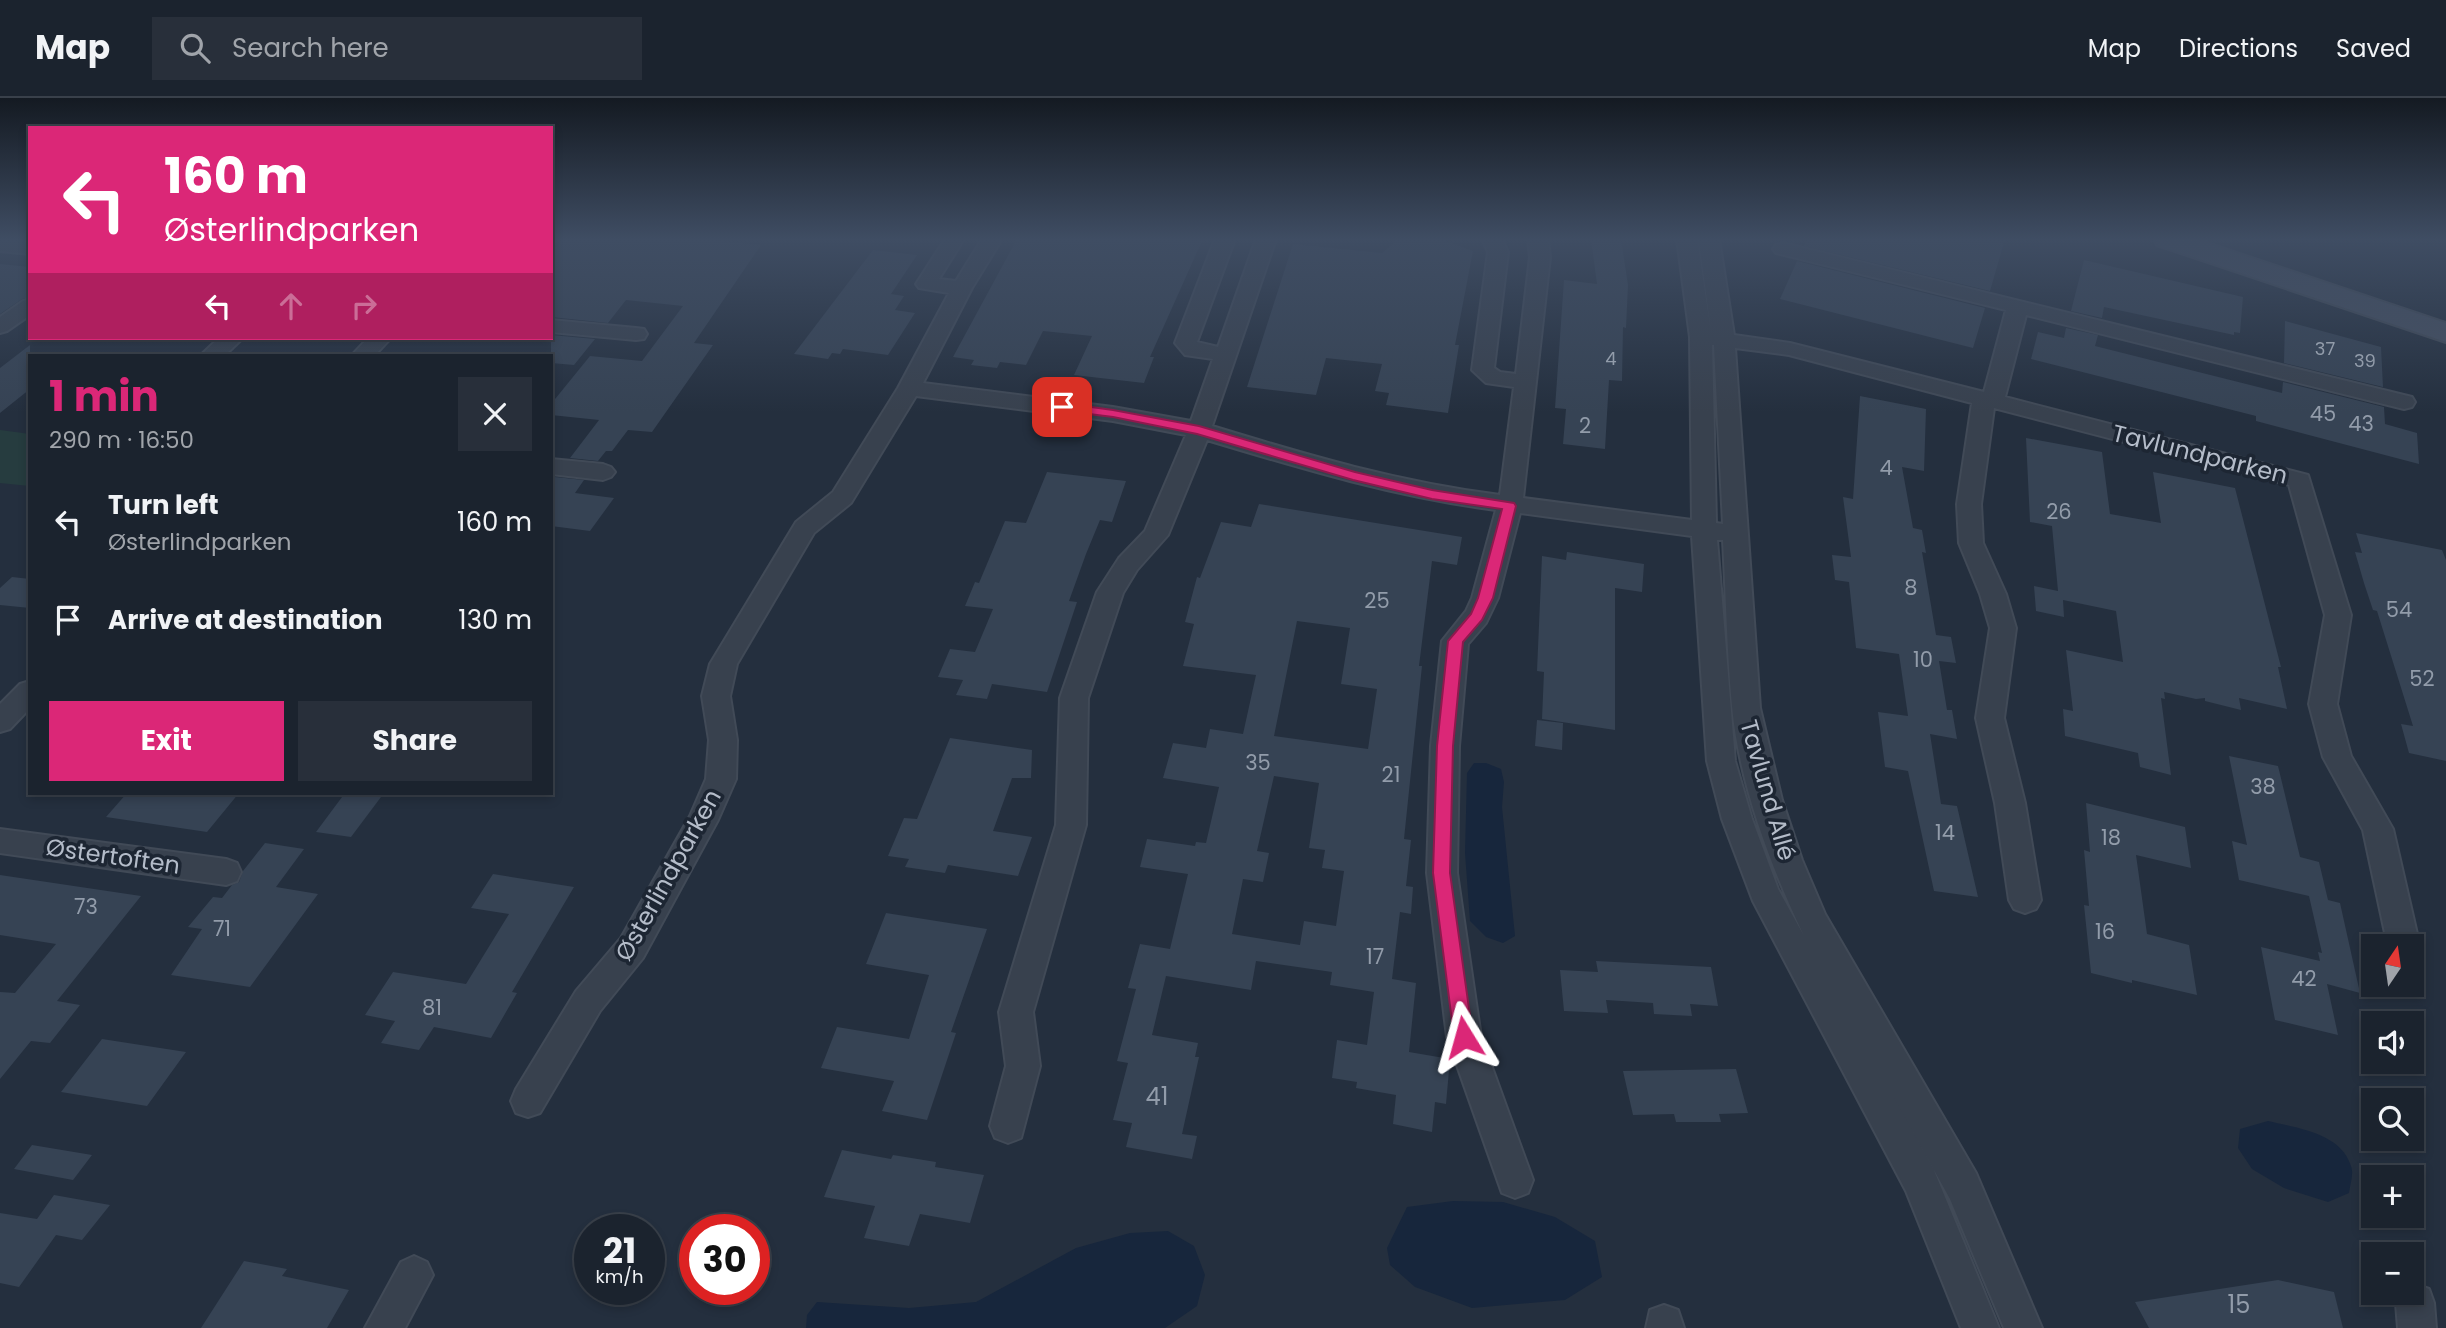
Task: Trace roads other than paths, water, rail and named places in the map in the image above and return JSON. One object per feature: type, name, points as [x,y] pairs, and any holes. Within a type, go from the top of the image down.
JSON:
[{"type":"street","name":"Østerlindparken","points":[[528,1101],[588,1001],[632,948],[703,820],[721,779],[723,740],[716,696],[724,664],[805,528],[842,498],[909,388],[958,296]]},
{"type":"street","points":[[1203,296],[1186,343],[1193,350],[1226,354]]},
{"type":"street","points":[[1007,1126],[1023,1066],[1016,1012],[1071,825],[1074,698],[1110,592],[1128,564],[1157,534],[1199,430],[1246,296]]},
{"type":"street","points":[[1492,296],[1483,370],[1493,378],[1526,382]]},
{"type":"street","points":[[1515,1180],[1464,1037],[1441,873],[1445,746],[1455,641],[1477,616],[1485,598],[1510,506],[1536,296]]},
{"type":"street","name":"Tavlund Allé","points":[[1702,296],[1713,339],[1704,530],[1721,761],[1737,819],[1764,892],[1920,1181],[1980,1328]]},
{"type":"street","name":"Tavlund Allé","points":[[1711,296],[1713,339],[1735,534],[1745,708],[1769,810],[1794,878],[1826,948],[1964,1188],[2023,1328]]},
{"type":"street","points":[[1981,296],[2404,401]]},
{"type":"street","points":[[2337,296],[2446,333]]},
{"type":"street","points":[[2018,305],[1989,400],[1969,503],[1971,543],[1993,594],[2003,628],[1990,718],[2010,803],[2025,900]]},
{"type":"street","points":[[0,327],[28,306]]},
{"type":"street","points":[[553,326],[636,334]]},
{"type":"street","name":"Tavlundparken","points":[[1713,339],[1790,349],[2300,480],[2338,615],[2323,704],[2337,757],[2378,829],[2401,934]]},
{"type":"street","points":[[213,354],[230,340]]},
{"type":"street","points":[[364,354],[378,340]]},
{"type":"street","points":[[909,388],[1113,414],[1199,430],[1353,475],[1432,494],[1735,534]]},
{"type":"street","points":[[553,466],[603,472]]},
{"type":"street","points":[[0,721],[28,693]]},
{"type":"street","name":"Østertoften","points":[[0,841],[226,872]]},
{"type":"street","points":[[384,1328],[414,1275]]},
{"type":"water","points":[[1474,763],[1486,763],[1501,769],[1504,782],[1502,807],[1515,936],[1503,943],[1486,937],[1470,921],[1465,853],[1467,773]]},
{"type":"water","points":[[2268,1121],[2317,1134],[2338,1146],[2346,1155],[2352,1169],[2349,1193],[2328,1202],[2284,1188],[2252,1169],[2238,1148],[2240,1129]]},
{"type":"water","points":[[1453,1201],[1503,1202],[1555,1217],[1595,1241],[1602,1277],[1565,1300],[1472,1308],[1415,1287],[1390,1265],[1387,1248],[1407,1207]]},
{"type":"water","points":[[1168,1231],[1194,1246],[1205,1275],[1197,1306],[1165,1328],[806,1328],[807,1315],[817,1302],[909,1308],[976,1302],[1076,1248],[1130,1233]]}]
